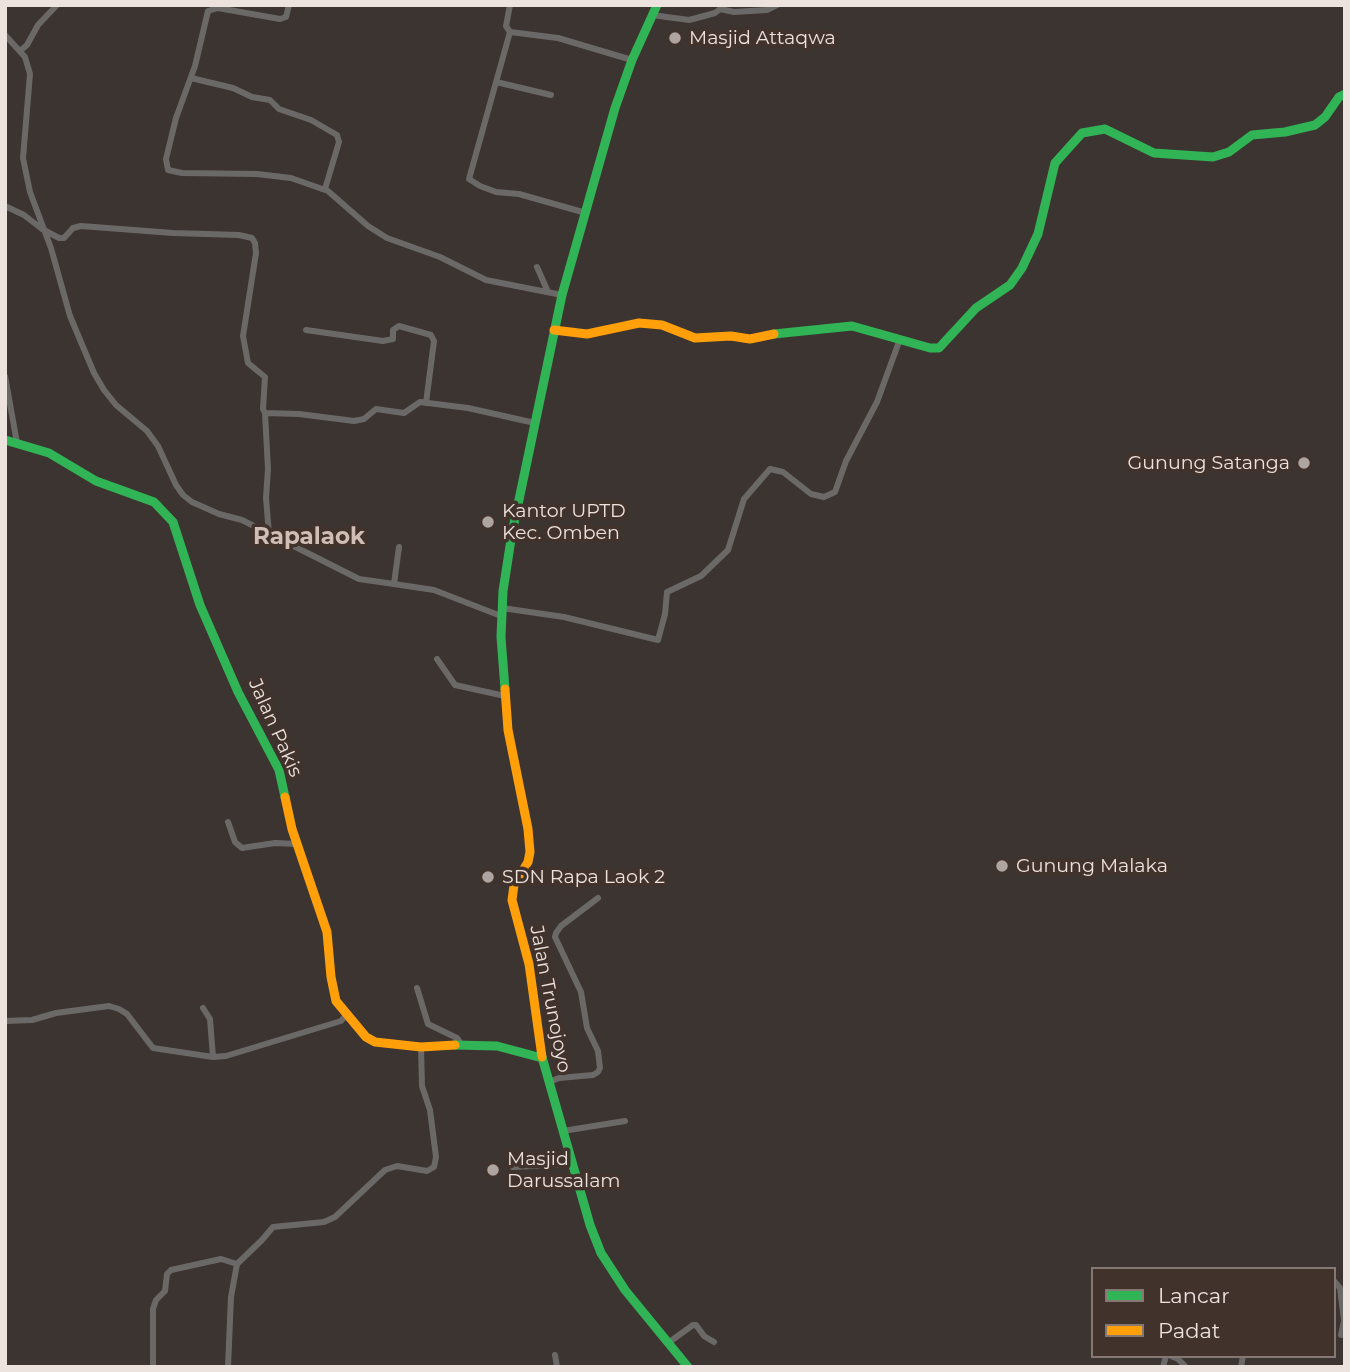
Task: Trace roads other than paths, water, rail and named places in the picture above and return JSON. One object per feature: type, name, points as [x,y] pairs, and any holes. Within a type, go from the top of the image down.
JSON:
[{"type":"street","points":[[20,51],[27,45],[38,25],[57,5]]},
{"type":"street","points":[[289,5],[286,17],[280,19],[218,8],[209,10],[191,78],[176,118],[166,159],[168,170],[291,178],[325,189],[368,226],[387,238],[440,257],[486,280],[562,295]]},
{"type":"street","points":[[510,5],[506,26],[510,32],[558,38],[632,60]]},
{"type":"street","name":"Jalan Trunojoyo","points":[[657,5],[632,60],[604,144],[562,295],[512,533],[502,612],[505,696],[510,741],[530,852],[528,862],[514,885],[512,900],[526,951],[542,1058],[590,1225],[606,1262],[625,1290],[688,1367]]},
{"type":"street","points":[[652,15],[689,20],[720,9],[734,12],[767,10],[777,5]]},
{"type":"street","points":[[510,32],[469,176],[470,181],[496,191],[519,194],[586,213]]},
{"type":"street","points":[[5,34],[28,62],[30,74],[23,158],[30,192],[70,316],[104,390],[116,405],[147,431],[158,446],[183,495],[219,514],[242,520],[359,579],[434,590],[502,612],[564,617],[658,640],[667,592],[701,576],[728,550],[744,499],[769,469],[783,472],[811,494],[824,497],[835,492],[846,461],[877,402],[900,339]]},
{"type":"street","points":[[191,78],[270,100],[279,109],[311,120],[337,135],[339,142],[325,189]]},
{"type":"street","points":[[496,82],[551,94]]},
{"type":"street","points":[[554,330],[587,334],[625,325],[648,323],[669,327],[695,338],[731,336],[750,339],[785,332],[852,326],[930,348],[939,348],[976,308],[1010,285],[1027,259],[1038,234],[1055,163],[1067,147],[1082,134],[1105,129],[1154,153],[1213,157],[1229,152],[1252,135],[1285,132],[1315,125],[1325,117],[1339,96],[1345,94]]},
{"type":"street","points":[[5,206],[61,238],[74,228],[82,226],[252,238],[256,253],[243,336],[248,363],[265,377],[263,409],[268,469],[265,498],[269,534]]},
{"type":"street","points":[[537,267],[548,292]]},
{"type":"street","points":[[306,330],[383,341],[393,339],[393,330],[399,327],[431,335],[435,341],[426,403]]},
{"type":"street","points":[[5,376],[17,443]]},
{"type":"street","points":[[265,413],[354,421],[364,419],[376,409],[404,413],[415,403],[426,403],[468,408],[535,424]]},
{"type":"street","name":"Jalan Pakis","points":[[5,440],[49,453],[96,481],[154,502],[173,522],[200,605],[238,692],[279,770],[297,844],[325,926],[336,1001],[366,1037],[421,1047],[497,1046],[542,1058]]},
{"type":"street","points":[[394,584],[399,547]]},
{"type":"street","points":[[436,659],[455,685],[505,696]]},
{"type":"street","points":[[228,822],[235,842],[242,848],[275,843],[297,844]]},
{"type":"street","points":[[549,1082],[593,1076],[600,1068],[598,1051],[587,1028],[584,1001],[555,937],[561,926],[598,898]]},
{"type":"street","points":[[417,988],[428,1024],[457,1038],[462,1045]]},
{"type":"street","points":[[5,1021],[32,1020],[56,1013],[109,1006],[127,1014],[153,1048],[213,1057],[226,1056],[341,1021],[347,1014]]},
{"type":"street","points":[[203,1009],[210,1018],[213,1057]]},
{"type":"street","points":[[228,1367],[231,1297],[237,1264],[273,1227],[312,1224],[335,1217],[385,1170],[397,1166],[427,1171],[434,1167],[436,1157],[430,1110],[422,1086],[421,1047]]},
{"type":"street","points":[[563,1131],[625,1121]]},
{"type":"street","points":[[513,1167],[573,1164]]},
{"type":"street","points":[[152,1367],[153,1309],[156,1300],[165,1291],[169,1271],[221,1259],[237,1264]]},
{"type":"street","points":[[1336,1283],[1340,1288],[1345,1321],[1340,1335]]},
{"type":"street","points":[[668,1343],[692,1325],[696,1325],[704,1336],[714,1342]]},
{"type":"street","points":[[555,1355],[557,1367]]},
{"type":"place","name":"Masjid Attaqwa","points":[[675,38]]},
{"type":"place","name":"Gunung Satanga","points":[[1304,463]]},
{"type":"place","name":"Kantor UPTD Kec. Omben","points":[[488,522]]},
{"type":"place","name":"Gunung Malaka","points":[[1002,866]]},
{"type":"place","name":"SDN Rapa Laok 2","points":[[488,877]]},
{"type":"place","name":"Masjid Darussalam","points":[[493,1170]]},
{"type":"district","name":"Rapalaok","points":[[309,537]]}]
